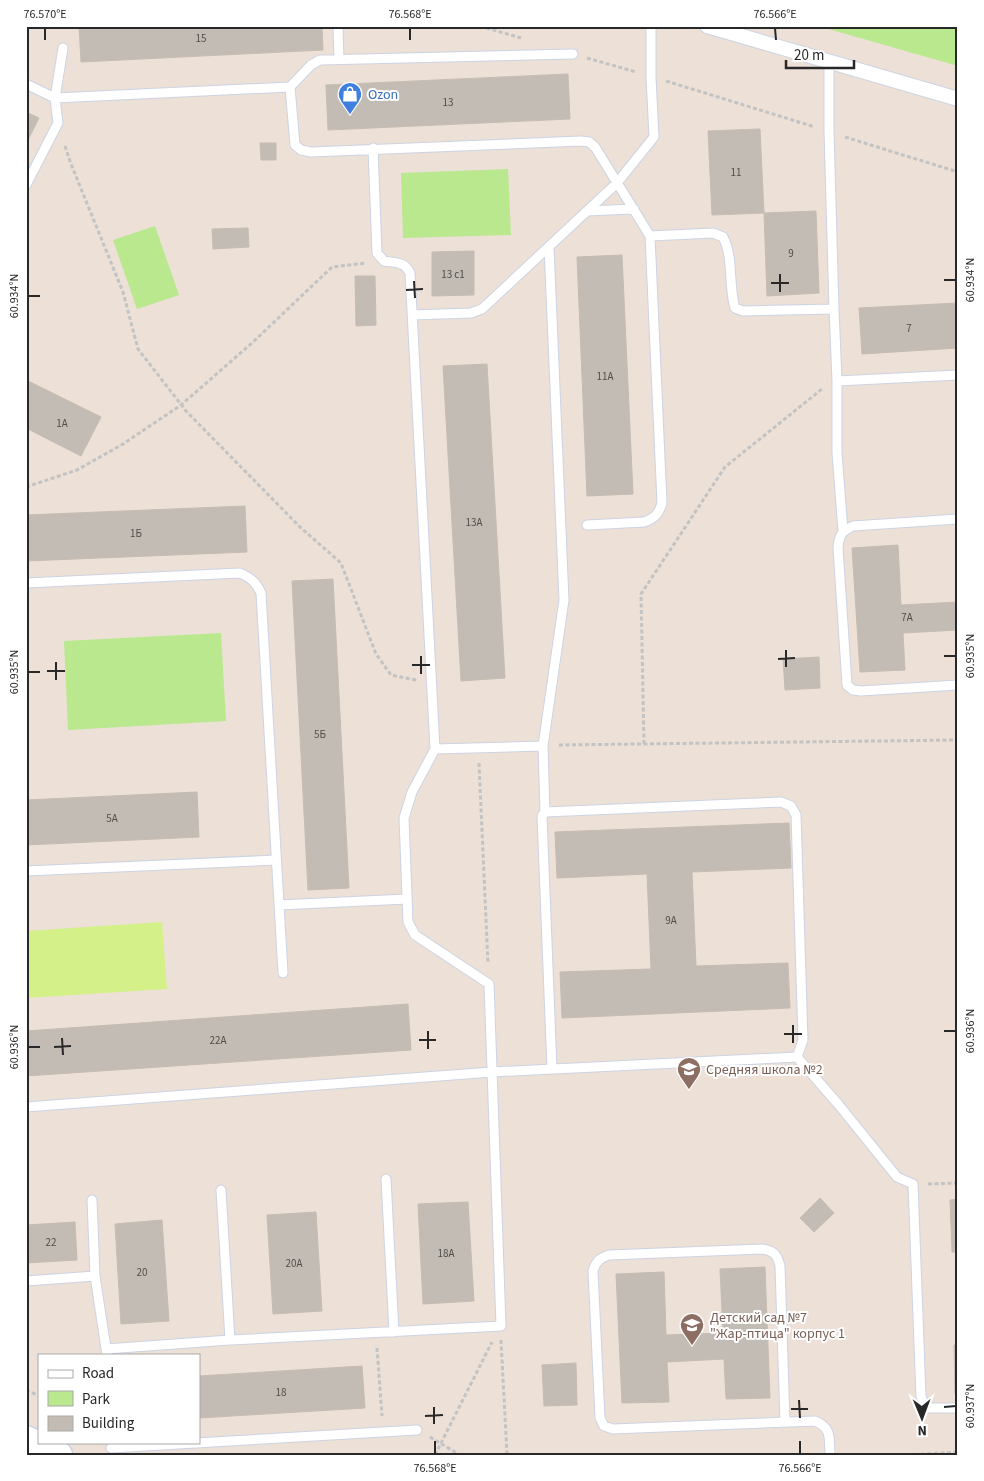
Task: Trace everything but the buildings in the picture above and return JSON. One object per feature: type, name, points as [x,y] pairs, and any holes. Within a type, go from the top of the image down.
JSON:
[{"type":"main road","points":[[26,1439],[59,1455]]},
{"type":"street","points":[[707,26],[958,99]]},
{"type":"lane","points":[[338,26],[339,59]]},
{"type":"lane","points":[[412,315],[471,313],[482,309],[617,183],[654,137],[651,26]]},
{"type":"lane","points":[[26,185],[58,123],[55,98],[63,48]]},
{"type":"lane","points":[[26,84],[55,98],[290,87],[311,65],[320,60],[573,54]]},
{"type":"lane","points":[[829,63],[837,453],[843,531]]},
{"type":"lane","points":[[290,87],[295,145],[301,150],[311,152],[581,141],[589,142],[595,147],[650,236],[662,503],[659,513],[652,519],[644,522],[587,525]]},
{"type":"lane","points":[[92,1200],[95,1276],[106,1352],[230,1340],[501,1326],[489,984],[415,935],[408,922],[404,818],[412,792],[435,750],[410,273],[403,264],[384,261],[377,253],[373,148]]},
{"type":"lane","points":[[587,211],[634,209]]},
{"type":"lane","points":[[650,236],[713,233],[723,236],[728,246],[733,300],[736,308],[743,311],[834,309]]},
{"type":"lane","points":[[549,247],[564,600],[543,746],[545,812],[542,816],[552,1069]]},
{"type":"lane","points":[[837,380],[958,375]]},
{"type":"lane","points":[[958,519],[853,526],[843,531],[838,539],[847,685],[853,690],[860,691],[958,686]]},
{"type":"lane","points":[[26,583],[240,573],[250,577],[257,585],[261,593],[284,973]]},
{"type":"lane","points":[[435,750],[543,746]]},
{"type":"lane","points":[[545,812],[781,802],[791,806],[796,815],[803,1040],[797,1057]]},
{"type":"lane","points":[[26,871],[276,860]]},
{"type":"lane","points":[[279,905],[407,899]]},
{"type":"lane","points":[[26,1107],[492,1072],[797,1057]]},
{"type":"lane","points":[[797,1057],[897,1176],[913,1184],[921,1396],[924,1405],[928,1408],[958,1408]]},
{"type":"lane","points":[[386,1179],[394,1332]]},
{"type":"lane","points":[[221,1190],[230,1340]]},
{"type":"lane","points":[[785,1422],[780,1266],[778,1256],[772,1251],[762,1249],[609,1255],[595,1263],[593,1271],[600,1418],[604,1426],[614,1429],[815,1421],[823,1424],[829,1434],[830,1455]]},
{"type":"lane","points":[[26,1281],[95,1276]]},
{"type":"lane","points":[[200,1443],[417,1430]]},
{"type":"lane","points":[[110,1448],[178,1444]]},
{"type":"path","points":[[480,26],[527,40]]},
{"type":"path","points":[[573,54],[958,172]]},
{"type":"path","points":[[58,123],[71,164],[123,292],[138,349],[181,405],[300,527],[341,563],[376,654],[391,675],[432,684]]},
{"type":"path","points":[[26,487],[77,470],[123,444],[181,405],[252,343],[332,267],[384,261]]},
{"type":"path","points":[[644,744],[641,594],[725,467],[828,384],[837,380]]},
{"type":"path","points":[[543,746],[958,740]]},
{"type":"path","points":[[478,747],[489,984]]},
{"type":"path","points":[[913,1184],[958,1183]]},
{"type":"path","points":[[435,1455],[501,1326]]},
{"type":"path","points":[[501,1326],[507,1455]]},
{"type":"path","points":[[376,1332],[383,1432]]},
{"type":"path","points":[[26,1390],[38,1396]]},
{"type":"path","points":[[417,1430],[441,1442],[460,1455]]},
{"type":"path","points":[[908,1455],[958,1452]]},
{"type":"green space","points":[[818,26],[958,26],[958,66]]},
{"type":"green space","points":[[508,169],[511,235],[403,238],[401,173]]},
{"type":"green space","points":[[155,226],[179,295],[137,309],[113,240]]},
{"type":"green space","points":[[221,633],[226,721],[68,730],[64,641]]},
{"type":"green space","points":[[162,922],[167,989],[26,998],[26,931]]},
{"type":"place","name":"Ozon","points":[[350,115]]},
{"type":"place","name":"Средняя школа №2","points":[[689,1090]]},
{"type":"place","name":"Детский сад №7 \"Жар-птица\" корпус 1","points":[[692,1346]]}]
